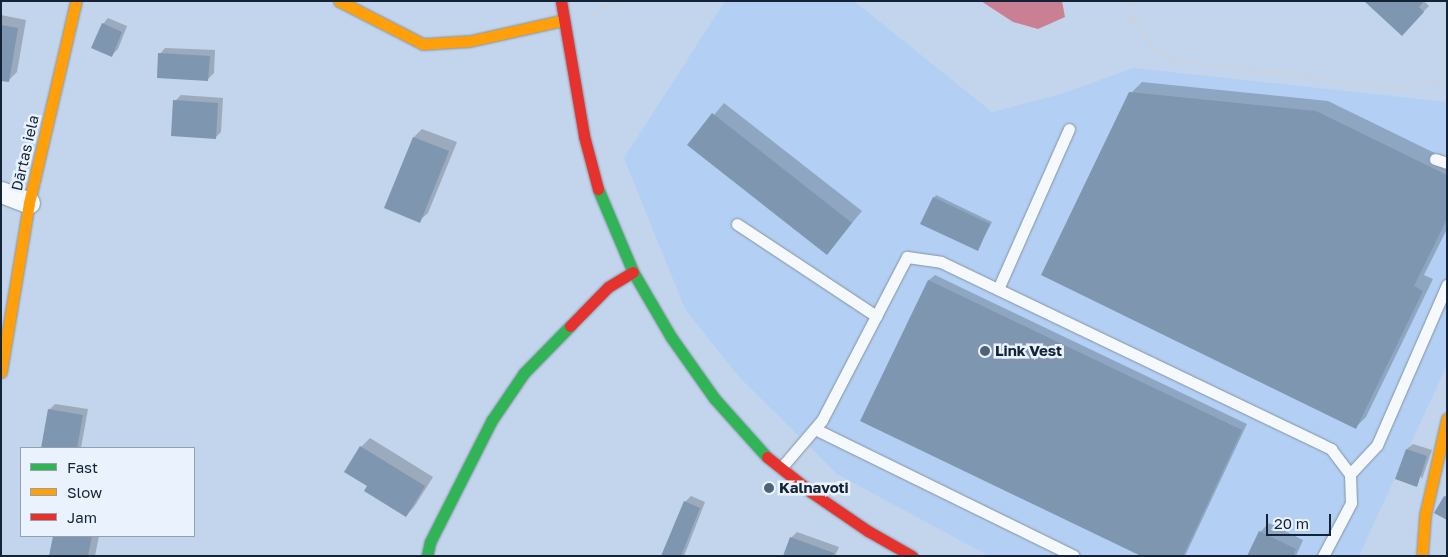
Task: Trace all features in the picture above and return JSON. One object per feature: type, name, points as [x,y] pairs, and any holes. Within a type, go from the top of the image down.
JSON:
[{"type":"street","name":"Dārtas iela","points":[[1,372],[29,203],[76,1]]},
{"type":"street","points":[[339,1],[423,44],[470,41],[564,20]]},
{"type":"street","points":[[561,1],[584,136],[598,190],[633,272],[671,337],[714,398],[762,452],[812,492],[868,531],[912,556]]},
{"type":"street","points":[[1,192],[29,203]]},
{"type":"street","points":[[426,556],[430,542],[492,420],[524,373],[608,288],[633,272]]},
{"type":"street","points":[[1422,556],[1425,515],[1447,418]]},
{"type":"lane","points":[[998,289],[1069,130]]},
{"type":"lane","points":[[1435,158],[1447,164]]},
{"type":"lane","points":[[737,224],[876,316]]},
{"type":"lane","points":[[781,468],[822,420],[907,257],[941,262],[1331,449],[1350,474],[1351,503],[1323,556]]},
{"type":"lane","points":[[1350,474],[1377,445],[1447,285]]},
{"type":"lane","points":[[815,429],[1074,556]]},
{"type":"path","points":[[591,15],[614,1]]},
{"type":"path","points":[[1129,1],[1134,19],[1152,45],[1175,60],[1399,88],[1434,80],[1447,85]]},
{"type":"shaded area","points":[[725,1],[854,1],[992,112],[1061,94],[1133,68],[1447,102],[1447,365],[1359,556],[989,556],[837,474],[739,377],[685,309],[624,158]]},
{"type":"shaded area","points":[[981,1],[1062,1],[1065,17],[1038,29],[1013,22]]},
{"type":"building","points":[[1364,1],[1424,1],[1419,7],[1424,12],[1402,36]]},
{"type":"building","points":[[102,23],[122,32],[112,57],[91,48]]},
{"type":"building","points":[[1,25],[18,28],[9,82],[1,81]]},
{"type":"building","points":[[158,53],[210,56],[208,81],[157,78]]},
{"type":"building","points":[[1129,92],[1316,111],[1447,175],[1447,219],[1414,286],[1423,291],[1356,429],[1041,275]]},
{"type":"building","points":[[173,100],[218,103],[216,139],[171,136]]},
{"type":"building","points":[[712,113],[852,223],[827,255],[687,145]]},
{"type":"building","points":[[413,137],[449,151],[420,223],[384,208]]},
{"type":"building","points":[[933,197],[990,224],[978,251],[920,224]]},
{"type":"building","name":"Link Vest","points":[[928,280],[1242,430],[1183,556],[1141,556],[860,421]]},
{"type":"building","points":[[48,409],[83,415],[77,447],[41,447]]},
{"type":"building","points":[[360,446],[425,486],[406,517],[364,491],[367,486],[344,472]]},
{"type":"building","points":[[1406,449],[1427,456],[1417,487],[1395,479]]},
{"type":"building","points":[[1444,496],[1447,497],[1447,520],[1434,513]]},
{"type":"building","points":[[684,501],[700,508],[681,556],[661,556]]},
{"type":"building","points":[[1259,531],[1296,549],[1293,556],[1247,556]]},
{"type":"building","points":[[53,537],[92,537],[88,556],[49,556]]},
{"type":"building","points":[[790,537],[834,553],[833,556],[783,556]]},
{"type":"traffic: fast","points":[[598,189],[633,272],[671,337],[714,398],[767,457]]},
{"type":"traffic: fast","points":[[427,556],[430,542],[492,420],[524,373],[570,326]]},
{"type":"traffic: slow","points":[[1,372],[29,203],[76,1]]},
{"type":"traffic: slow","points":[[339,1],[423,44],[470,41],[564,20]]},
{"type":"traffic: slow","points":[[1422,556],[1425,515],[1447,418]]},
{"type":"traffic: jam","points":[[561,1],[584,136],[598,189]]},
{"type":"traffic: jam","points":[[570,326],[608,287],[633,272]]},
{"type":"traffic: jam","points":[[767,457],[811,492],[868,531],[912,556]]},
{"type":"place","name":"Link Vest","points":[[985,351]]},
{"type":"place","name":"Kalnavoti","points":[[769,488]]}]
